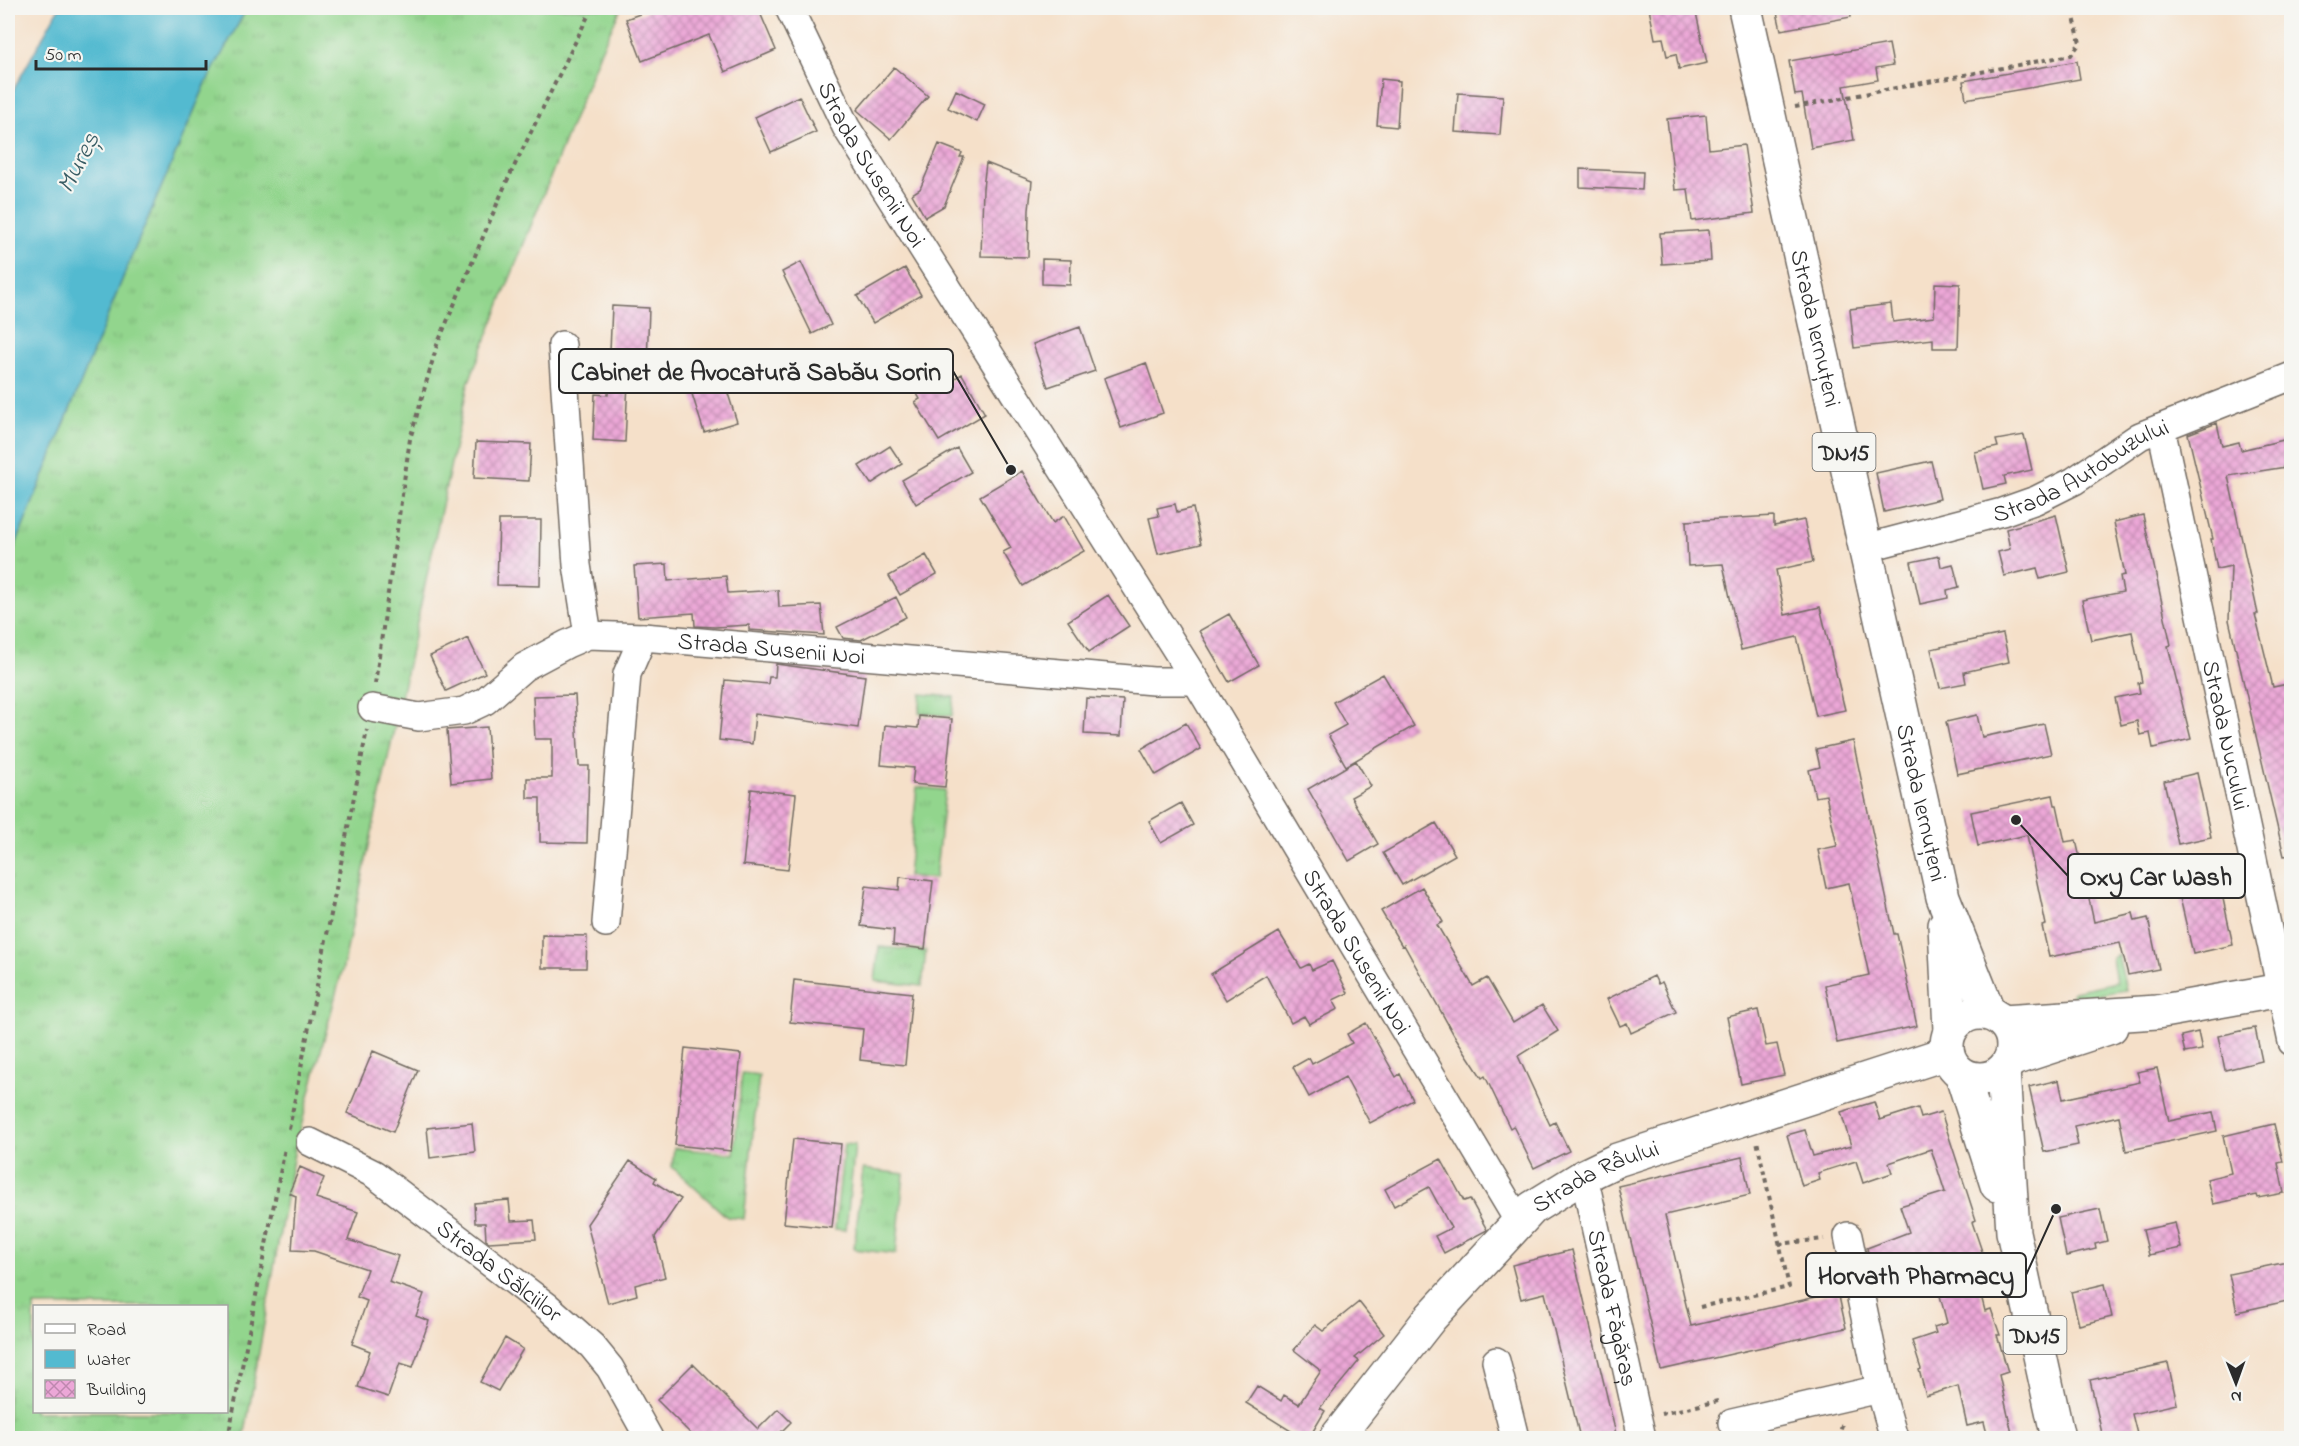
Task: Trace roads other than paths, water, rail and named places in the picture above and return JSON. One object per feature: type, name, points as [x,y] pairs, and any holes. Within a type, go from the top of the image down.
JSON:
[{"type":"main road","name":"Strada Iernuțeni","points":[[1745,8],[1943,897],[1953,1052],[2013,1232],[2058,1438]]},
{"type":"main road","name":"Strada Iernuțeni","points":[[1943,897],[1996,1018]]},
{"type":"main road","points":[[2157,1012],[2006,1065],[1994,1076],[1983,1079],[1972,1078],[1953,1052],[1957,1021],[1966,1015],[1978,1012],[1996,1018],[2157,1012],[2286,990]]},
{"type":"main road","name":"DN15","points":[[1996,1018],[2013,1040],[2006,1065]]},
{"type":"main road","name":"Strada Râului","points":[[1336,1438],[1431,1317],[1532,1208],[1584,1176],[1617,1160],[1953,1052]]},
{"type":"main road","name":"Strada Iernuțeni","points":[[2006,1065],[2013,1232]]},
{"type":"street","name":"Strada Susenii Noi","points":[[789,8],[846,127],[1196,681],[1519,1222]]},
{"type":"street","points":[[562,345],[577,565],[588,635]]},
{"type":"street","name":"Strada Autobuzului","points":[[1865,548],[2002,512],[2036,500],[2074,481],[2140,436],[2292,376]]},
{"type":"street","name":"Strada Nucului","points":[[2161,428],[2286,990],[2292,1042]]},
{"type":"street","name":"Strada Susenii Noi","points":[[372,708],[419,717],[464,711],[485,701],[524,667],[588,635],[643,637],[1153,681],[1196,681]]},
{"type":"street","points":[[606,923],[627,674],[643,637]]},
{"type":"street","name":"Strada Sălciilor","points":[[310,1142],[374,1174],[548,1306],[592,1346],[610,1368],[649,1438]]},
{"type":"street","name":"Strada Făgăraș","points":[[1584,1176],[1642,1438]]},
{"type":"street","points":[[1848,1236],[1880,1389],[1894,1438]]},
{"type":"street","points":[[1496,1361],[1515,1438]]},
{"type":"street","points":[[1732,1423],[1880,1389]]},
{"type":"water","name":"Mureș","points":[[59,8],[247,8],[206,83],[130,260],[8,564],[8,105],[11,94]]},
{"type":"place","name":"Cabinet de Avocatură Sabău Sorin","points":[[1011,470]]},
{"type":"place","name":"Oxy Car Wash","points":[[2016,820]]},
{"type":"place","name":"Horvath Pharmacy","points":[[2056,1209]]}]
